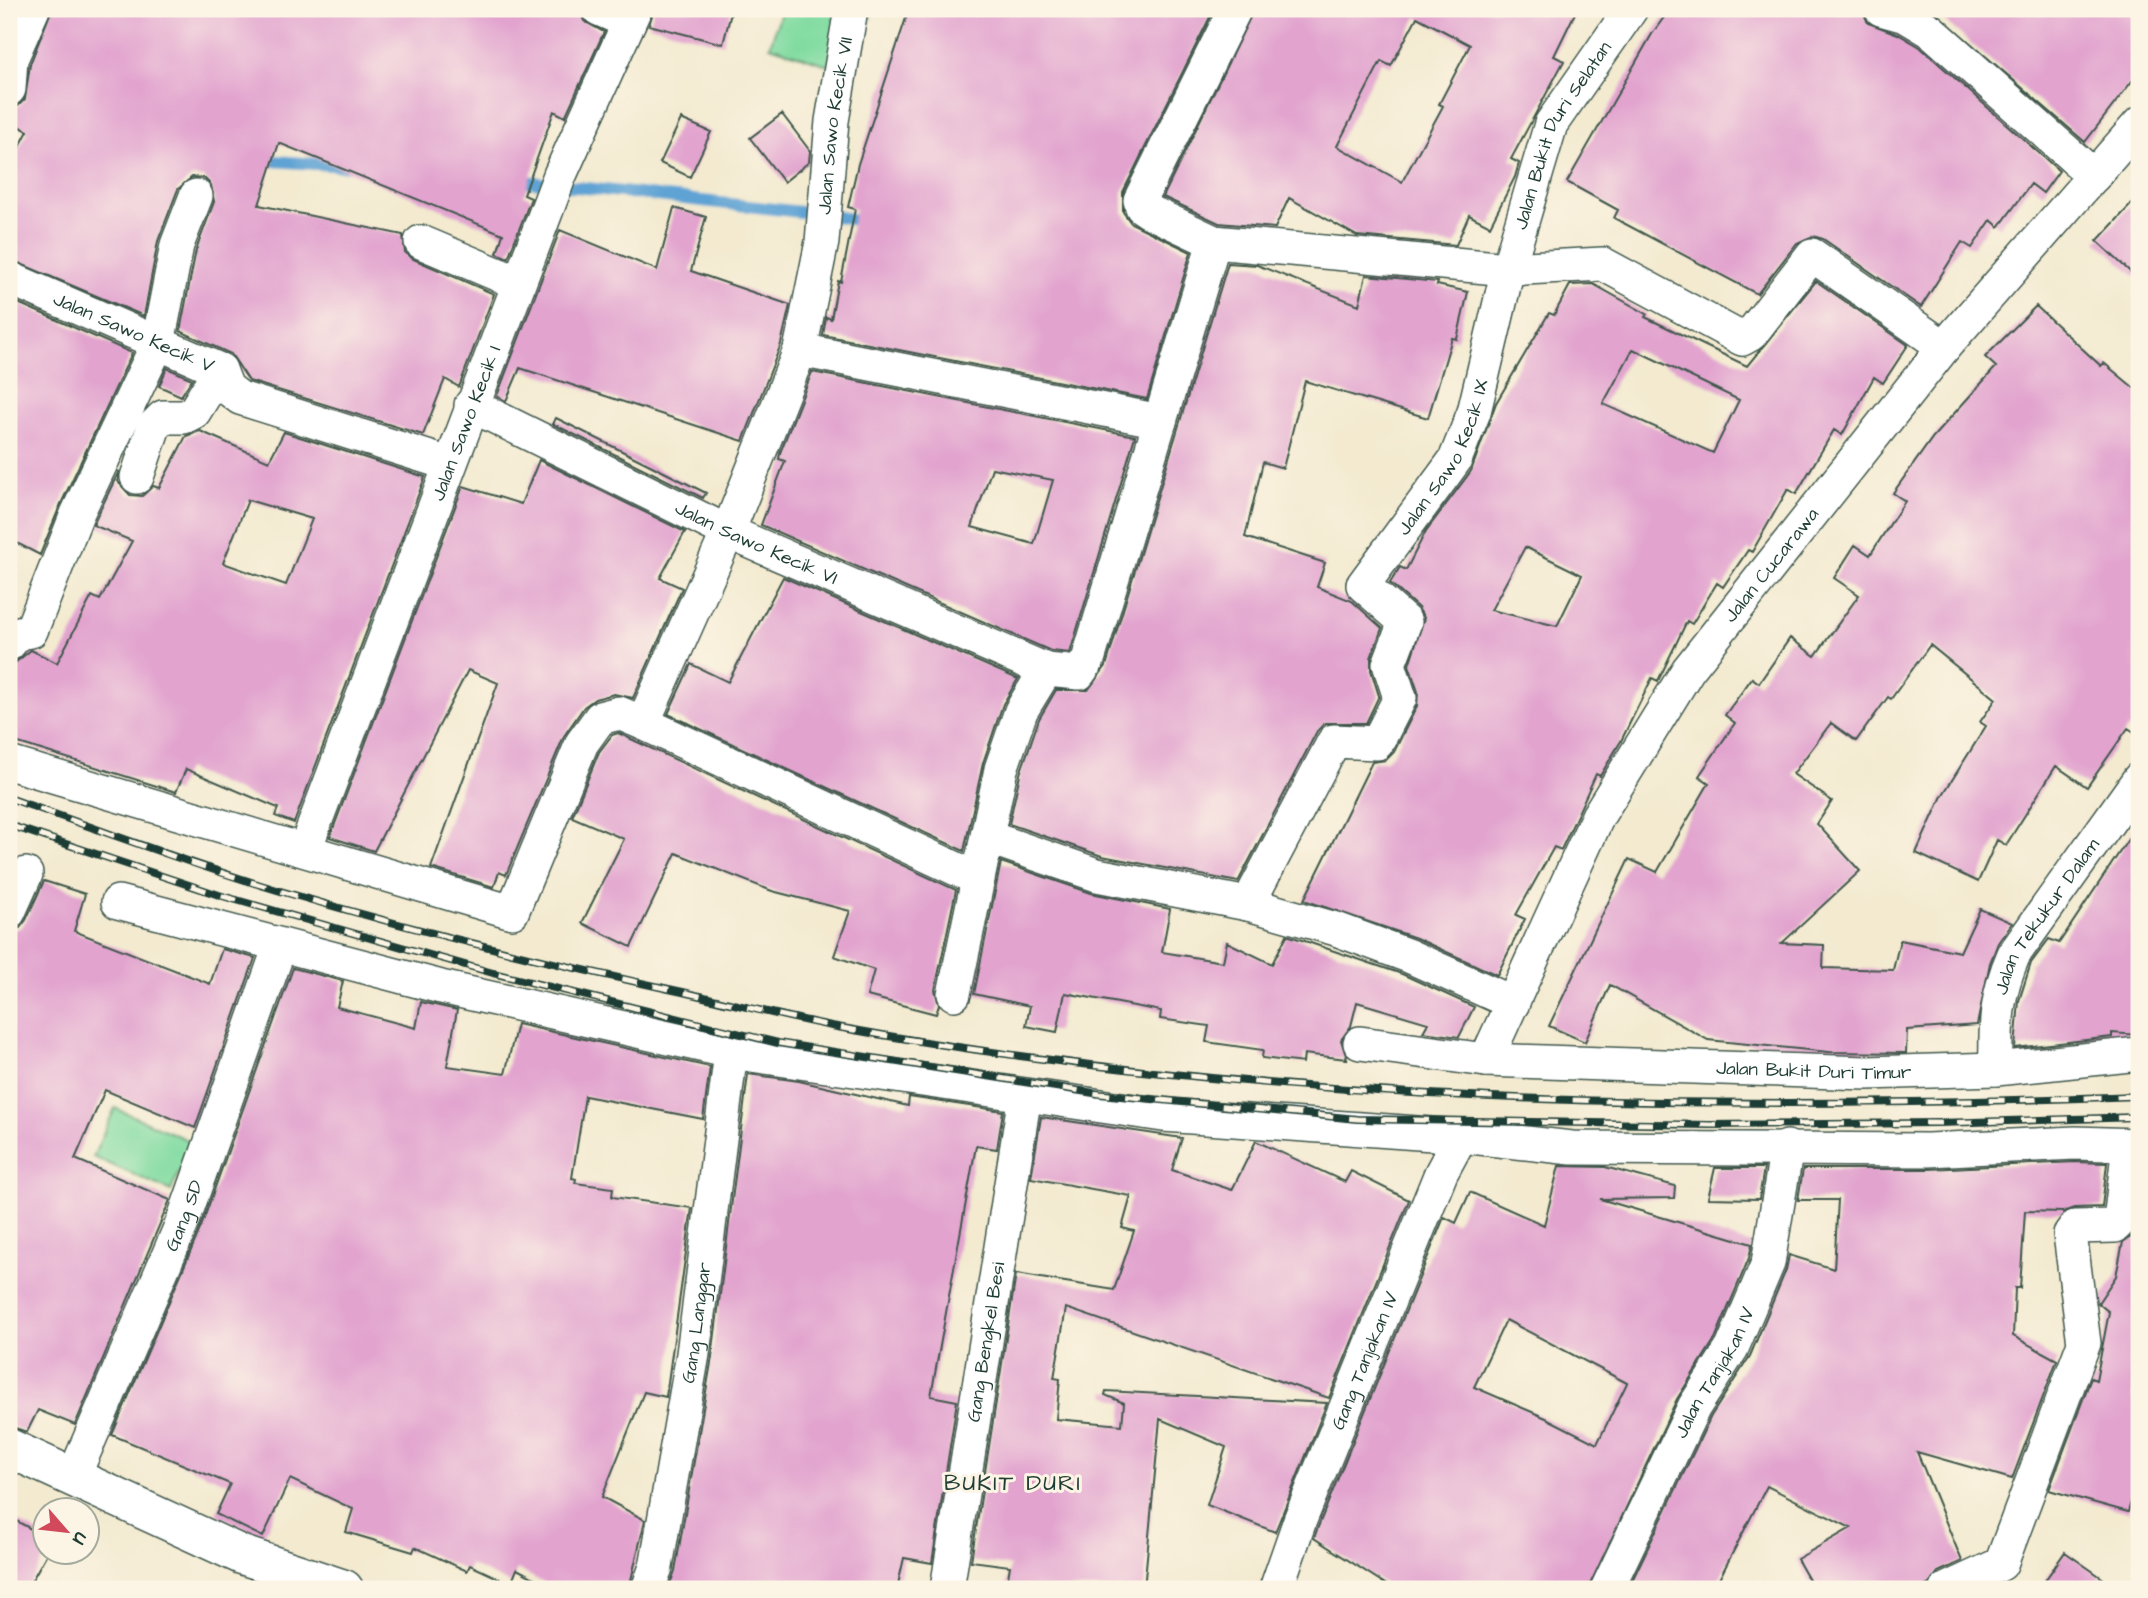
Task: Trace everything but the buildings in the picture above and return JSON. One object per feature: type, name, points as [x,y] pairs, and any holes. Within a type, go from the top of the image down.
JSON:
[{"type":"street","points":[[9,68],[33,9]]},
{"type":"street","points":[[599,9],[632,15]]},
{"type":"street","name":"Jalan Sawo Kecik VII","points":[[643,723],[728,532],[800,350],[824,223],[832,121],[851,9]]},
{"type":"street","points":[[1235,9],[1140,200],[1142,207],[1148,211],[1214,242],[1508,269],[1603,264],[1612,266],[1742,339],[1751,334],[1812,255],[1944,347]]},
{"type":"street","name":"Jalan Bukit Duri Selatan","points":[[1508,269],[1551,124],[1631,9]]},
{"type":"street","points":[[1881,9],[1906,16],[1931,31],[2094,176]]},
{"type":"street","name":"Jalan Sawo Kecik I","points":[[307,844],[556,184],[632,15]]},
{"type":"street","name":"Jalan Cucarawa","points":[[1486,1060],[1598,816],[1688,670],[1944,347],[2138,128]]},
{"type":"street","points":[[9,644],[18,634],[31,631],[77,514],[158,342],[177,245],[195,196]]},
{"type":"street","points":[[421,242],[518,283]]},
{"type":"street","points":[[954,994],[1001,768],[1021,711],[1046,670],[1079,673],[1088,660],[1214,242]]},
{"type":"street","name":"Jalan Sawo Kecik IX","points":[[1248,904],[1334,741],[1377,743],[1400,698],[1389,664],[1405,622],[1363,585],[1455,460],[1474,412],[1508,269]]},
{"type":"street","name":"Jalan Sawo Kecik V","points":[[9,278],[220,370],[227,387],[240,398],[449,464]]},
{"type":"street","points":[[800,350],[1160,421]]},
{"type":"street","points":[[138,477],[154,426],[163,417],[184,417],[194,412],[220,370]]},
{"type":"street","name":"Jalan Sawo Kecik VI","points":[[471,405],[728,532],[1046,670]]},
{"type":"street","points":[[9,763],[512,912],[582,743],[600,718],[618,713],[978,879]]},
{"type":"street","name":"Jalan Tekukur Dalam","points":[[1996,1069],[1995,1014],[2004,977],[2014,954],[2139,779]]},
{"type":"street","points":[[987,837],[1097,875],[1248,904],[1336,929],[1409,956],[1513,1003]]},
{"type":"street","points":[[9,912],[26,874]]},
{"type":"street","points":[[118,901],[441,987],[731,1052],[1163,1115],[1461,1136],[1572,1148],[1787,1147],[1928,1150],[2075,1143],[2134,1145],[2120,1221],[2115,1226],[2075,1227],[2070,1234],[2085,1329],[2084,1343],[1995,1577],[1947,1589]]},
{"type":"street","name":"Gang SD","points":[[73,1478],[183,1221],[280,946]]},
{"type":"street","name":"Jalan Bukit Duri Timur","points":[[1360,1043],[1486,1060],[1867,1073],[1996,1069],[2139,1055]]},
{"type":"street","name":"Gang Langgar","points":[[648,1589],[656,1567],[693,1354],[731,1052]]},
{"type":"street","name":"Gang Bengkel Besi","points":[[947,1589],[1025,1095]]},
{"type":"street","name":"Gang Tanjakan IV","points":[[1276,1589],[1300,1520],[1441,1173],[1461,1136]]},
{"type":"street","name":"Jalan Tanjakan IV","points":[[1607,1589],[1695,1407],[1732,1348],[1768,1263],[1787,1147]]},
{"type":"street","points":[[9,1448],[242,1555],[344,1589]]},
{"type":"green space","points":[[782,9],[873,9],[852,73],[770,46]]},
{"type":"green space","points":[[115,1108],[192,1142],[171,1191],[93,1157]]},
{"type":"waterway","points":[[260,160],[346,166]]},
{"type":"waterway","points":[[514,180],[828,215],[868,222]]},
{"type":"railway","points":[[9,798],[243,880],[426,931],[817,1023],[998,1053],[1160,1073],[1486,1097],[1813,1103],[2139,1096]]},
{"type":"railway","points":[[9,825],[219,895],[493,973],[778,1043],[1100,1094],[1357,1119],[1710,1125],[1938,1123],[2139,1117]]},
{"type":"district","name":"BUKIT DURI","points":[[1013,1483]]}]
